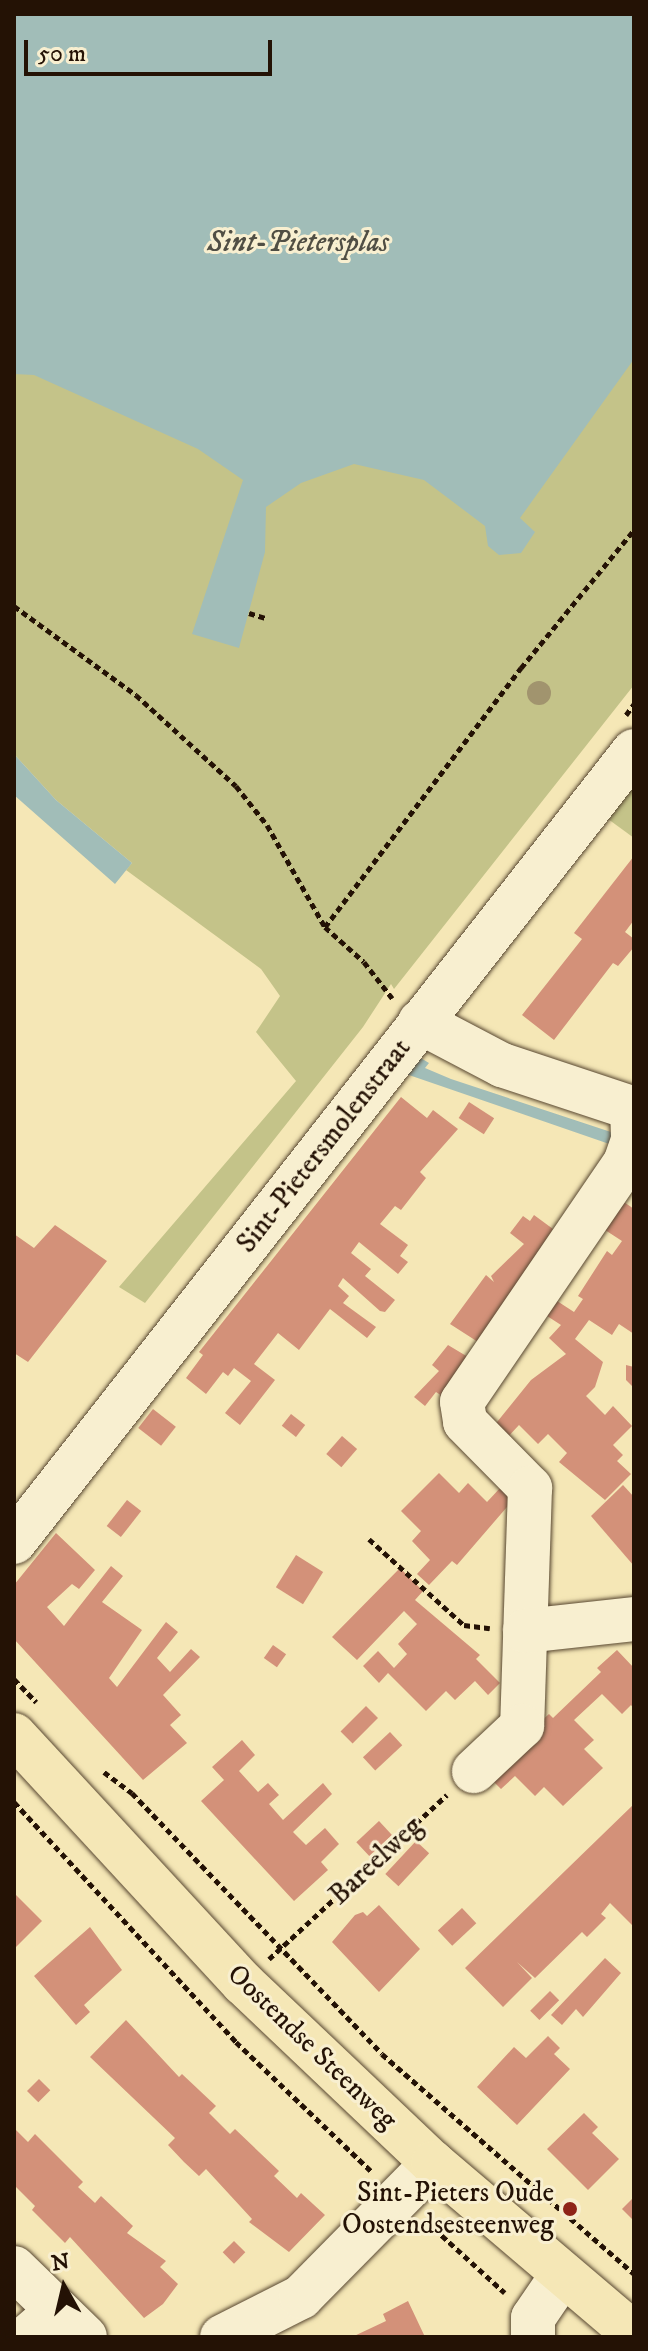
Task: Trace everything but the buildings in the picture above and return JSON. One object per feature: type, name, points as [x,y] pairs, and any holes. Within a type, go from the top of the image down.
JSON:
[{"type":"main road","name":"Oostendse Steenweg","points":[[28,1723],[243,1983],[433,2163],[632,2329]]},
{"type":"street","name":"Sint-Pietersmolenstraat","points":[[14,1542],[410,1015],[634,751]]},
{"type":"street","points":[[410,1015],[502,1065],[633,1107],[633,1140],[625,1163],[462,1402],[465,1422],[530,1488],[522,1726],[474,1771]]},
{"type":"street","points":[[525,1631],[634,1619]]},
{"type":"street","points":[[222,2337],[301,2297],[433,2163]]},
{"type":"street","points":[[14,2268],[56,2328]]},
{"type":"street","points":[[533,2337],[533,2318],[563,2274]]},
{"type":"path","points":[[325,927],[521,668],[634,530]]},
{"type":"path","points":[[14,606],[136,695],[226,776],[267,825],[325,927],[364,962],[410,1015]]},
{"type":"path","points":[[249,613],[265,618]]},
{"type":"path","points":[[369,1539],[464,1625],[525,1631]]},
{"type":"path","points":[[14,1679],[28,1723]]},
{"type":"path","name":"Oostendse Steenweg","points":[[91,1763],[132,1793],[278,1950],[382,2054],[634,2274]]},
{"type":"path","name":"Bareelweg","points":[[278,1950],[474,1771]]},
{"type":"path","name":"Oostendse Steenweg","points":[[14,1802],[210,2014]]},
{"type":"shaded area","points":[[14,14],[634,14],[634,685],[394,989],[391,984],[363,1027],[145,1303],[119,1287],[296,1081],[256,1032],[280,996],[261,969],[126,870],[132,863],[56,800],[14,754]]},
{"type":"shaded area","points":[[634,785],[634,838],[608,819]]},
{"type":"water","name":"Sint-Pietersplas","points":[[14,14],[634,14],[634,359],[520,518],[535,532],[521,553],[499,555],[488,546],[485,526],[424,480],[354,464],[301,483],[266,507],[265,552],[239,648],[192,634],[243,480],[198,449],[34,375],[14,374]]},
{"type":"water","points":[[14,754],[56,800],[132,863],[115,884],[14,795]]},
{"type":"water","points":[[419,1057],[429,1063],[425,1068],[451,1079],[620,1135],[618,1147],[406,1074]]},
{"type":"place","name":"Sint-Pieters Oude Oostendsesteenweg","points":[[570,2209]]}]
